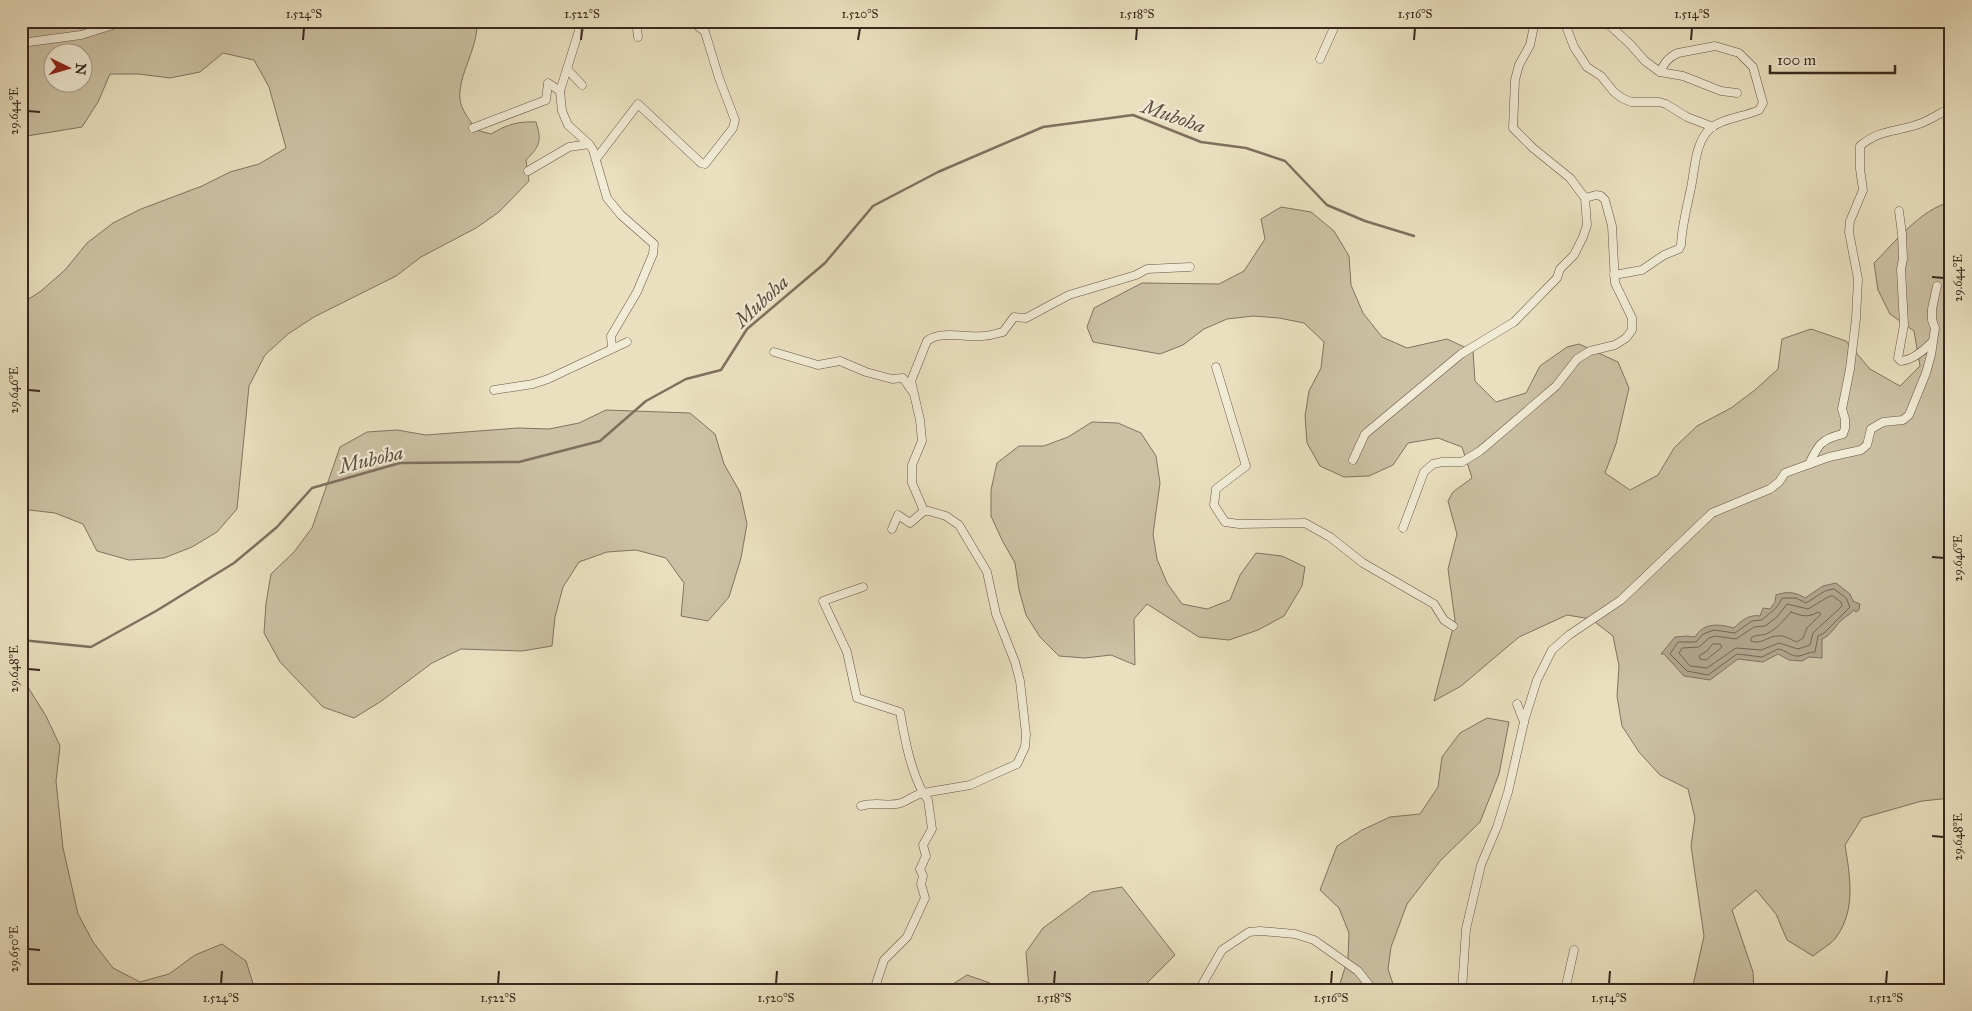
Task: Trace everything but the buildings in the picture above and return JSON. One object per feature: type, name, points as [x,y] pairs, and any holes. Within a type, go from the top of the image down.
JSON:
[{"type":"street","points":[[21,43],[81,35],[126,21]]},
{"type":"street","points":[[582,21],[560,91],[562,111],[568,125],[589,144],[596,159],[607,198],[621,215],[654,244],[653,254],[637,292],[611,336],[612,348]]},
{"type":"street","points":[[636,21],[638,37]]},
{"type":"street","points":[[596,159],[638,104],[701,163],[705,164],[733,128],[735,120],[719,78],[705,32],[692,21]]},
{"type":"street","points":[[1320,59],[1337,21]]},
{"type":"street","points":[[1353,460],[1366,434],[1461,354],[1514,322],[1558,278],[1560,270],[1574,255],[1583,237],[1587,225],[1585,198],[1570,178],[1513,128],[1516,80],[1519,65],[1530,45],[1534,21]]},
{"type":"street","points":[[1564,21],[1574,47],[1587,67],[1601,76],[1614,92],[1622,98],[1631,102],[1659,102],[1666,104],[1687,117],[1713,126]]},
{"type":"street","points":[[1605,21],[1645,61],[1660,72],[1683,76],[1721,91],[1738,93]]},
{"type":"street","points":[[1614,275],[1642,270],[1664,255],[1679,249],[1698,150],[1705,133],[1713,126],[1734,117],[1760,110],[1763,103],[1753,67],[1739,53],[1715,46],[1699,48],[1672,56],[1660,72]]},
{"type":"street","points":[[568,69],[582,85]]},
{"type":"street","points":[[473,128],[546,100],[548,83],[560,91]]},
{"type":"street","points":[[1808,464],[1821,443],[1827,438],[1843,434],[1846,428],[1842,409],[1850,369],[1856,319],[1858,279],[1849,232],[1850,221],[1863,190],[1860,169],[1860,146],[1870,137],[1888,130],[1917,125],[1951,108]]},
{"type":"street","points":[[528,172],[569,147],[589,144]]},
{"type":"street","points":[[1403,528],[1424,472],[1433,464],[1462,462],[1480,452],[1556,386],[1577,359],[1590,351],[1615,345],[1626,338],[1632,330],[1632,318],[1627,305],[1617,290],[1614,275],[1612,226],[1605,200],[1601,196],[1596,195],[1585,198]]},
{"type":"street","points":[[1899,211],[1902,234],[1903,259],[1901,269],[1904,325],[1898,358],[1901,361],[1906,361],[1932,343]]},
{"type":"street","points":[[924,511],[912,483],[912,465],[922,441],[916,396],[911,381],[927,340],[932,337],[982,336],[1003,332],[1014,316],[1026,318],[1069,295],[1136,275],[1147,269],[1190,267]]},
{"type":"street","points":[[1462,990],[1466,929],[1481,865],[1497,827],[1508,792],[1524,722],[1537,680],[1552,650],[1569,635],[1621,600],[1712,513],[1770,489],[1779,482],[1785,473],[1808,464],[1862,450],[1867,445],[1871,429],[1883,422],[1903,420],[1909,415],[1926,373],[1931,355],[1935,328],[1932,320],[1932,309],[1937,286]]},
{"type":"street","points":[[494,390],[533,384],[548,379],[627,342]]},
{"type":"street","points":[[774,352],[818,364],[840,361],[866,372],[892,379],[903,378],[916,396]]},
{"type":"street","points":[[1216,367],[1246,466],[1216,489],[1214,505],[1225,522],[1239,524],[1306,523],[1330,537],[1363,564],[1434,604],[1444,620],[1453,626]]},
{"type":"street","points":[[861,806],[870,803],[899,803],[914,795],[970,785],[1016,764],[1025,747],[1026,734],[1018,672],[996,614],[987,572],[959,525],[946,516],[924,511],[910,523],[898,515],[892,529]]},
{"type":"street","points":[[863,588],[823,601],[847,652],[857,698],[900,712],[915,778],[928,800],[932,829],[922,845],[926,856],[920,869],[923,876],[921,884],[925,898],[907,937],[884,960],[874,990]]},
{"type":"street","points":[[1518,704],[1524,722]]},
{"type":"street","points":[[1199,990],[1222,950],[1250,932],[1260,931],[1295,934],[1314,940],[1358,970],[1373,990]]},
{"type":"street","points":[[1565,990],[1574,950]]},
{"type":"shaded area","points":[[21,21],[477,21],[477,32],[460,88],[463,110],[476,130],[491,134],[512,124],[536,122],[539,143],[526,160],[529,181],[499,212],[476,228],[421,257],[396,276],[314,317],[288,334],[265,355],[249,386],[237,509],[217,532],[192,547],[164,558],[129,560],[97,551],[83,524],[55,513],[21,509],[21,304],[41,291],[65,270],[87,243],[113,223],[141,209],[202,186],[230,172],[259,164],[286,148],[269,87],[254,60],[223,53],[200,72],[170,78],[139,74],[110,74],[98,102],[82,127],[21,137]]},
{"type":"shaded area","points":[[1951,202],[1951,798],[1922,801],[1862,818],[1845,845],[1850,880],[1847,915],[1835,939],[1813,956],[1787,940],[1776,914],[1756,890],[1732,910],[1753,972],[1754,990],[1692,990],[1704,936],[1691,846],[1695,818],[1688,789],[1660,775],[1639,752],[1622,726],[1617,696],[1619,666],[1613,636],[1591,619],[1567,615],[1519,637],[1461,686],[1434,701],[1455,620],[1448,569],[1457,534],[1448,501],[1453,492],[1472,478],[1462,447],[1438,438],[1408,443],[1393,465],[1369,476],[1344,477],[1320,466],[1307,443],[1305,416],[1309,391],[1321,368],[1324,342],[1304,323],[1279,318],[1253,316],[1227,319],[1204,329],[1183,345],[1160,354],[1093,342],[1087,327],[1094,308],[1142,283],[1219,284],[1244,271],[1265,239],[1261,219],[1281,207],[1311,212],[1334,231],[1349,256],[1351,285],[1363,313],[1382,337],[1407,348],[1447,339],[1473,351],[1475,381],[1496,402],[1526,393],[1540,366],[1567,347],[1579,344],[1618,362],[1629,388],[1616,444],[1605,473],[1630,490],[1658,475],[1674,448],[1697,426],[1731,408],[1778,369],[1782,339],[1811,329],[1846,341],[1870,369],[1900,386],[1920,366],[1914,331],[1890,314],[1878,290],[1874,263],[1919,219],[1930,211]]},
{"type":"shaded area","points":[[606,410],[690,413],[715,434],[724,464],[740,492],[747,524],[741,558],[729,597],[708,621],[681,616],[684,583],[666,558],[636,550],[607,552],[579,562],[563,587],[555,617],[552,646],[522,651],[461,649],[432,663],[380,702],[354,718],[323,707],[280,662],[264,633],[266,603],[271,574],[294,552],[312,528],[340,447],[367,432],[397,430],[426,435],[518,428],[549,429],[579,423]]},
{"type":"shaded area","points":[[1092,422],[1118,423],[1141,433],[1156,456],[1160,483],[1153,534],[1157,559],[1167,583],[1182,604],[1207,609],[1230,600],[1240,575],[1256,553],[1282,556],[1305,567],[1302,586],[1284,616],[1258,630],[1229,640],[1199,637],[1147,604],[1134,619],[1135,665],[1111,655],[1085,658],[1059,656],[1040,637],[1026,615],[1019,590],[1015,563],[991,516],[991,490],[997,463],[1019,446],[1044,446],[1068,437]]},
{"type":"shaded area","points":[[21,681],[26,684],[46,716],[60,746],[56,781],[63,848],[78,914],[93,942],[113,968],[140,982],[169,974],[195,955],[222,944],[246,961],[255,990],[21,990]]},
{"type":"shaded area","points":[[1487,718],[1509,722],[1499,774],[1480,822],[1441,860],[1407,904],[1391,947],[1388,969],[1395,990],[1338,990],[1348,958],[1349,933],[1339,908],[1320,890],[1337,846],[1362,830],[1390,817],[1420,814],[1438,787],[1442,757],[1460,733]]},
{"type":"shaded area","points":[[1122,887],[1175,955],[1140,990],[1029,990],[1026,952],[1043,928],[1092,892]]},
{"type":"shaded area","points":[[967,975],[990,983],[990,990],[949,990],[953,984]]},
{"type":"water","points":[[1836,583],[1850,594],[1853,601],[1860,604],[1859,610],[1856,612],[1853,610],[1822,639],[1822,658],[1809,657],[1802,661],[1789,660],[1778,654],[1763,662],[1738,659],[1710,680],[1684,676],[1664,654],[1661,654],[1675,637],[1695,637],[1703,629],[1712,625],[1734,628],[1749,617],[1760,616],[1763,608],[1770,609],[1775,602],[1776,595],[1791,593],[1805,598],[1823,586]]},
{"type":"waterway","name":"Muboha","points":[[21,640],[91,647],[156,611],[234,563],[277,527],[312,488],[400,463],[519,462],[600,441],[646,401],[686,379],[721,370],[747,329],[825,263],[873,206],[938,172],[1043,127],[1133,115],[1201,142],[1246,148],[1285,161],[1327,205],[1365,221],[1414,236]]}]
